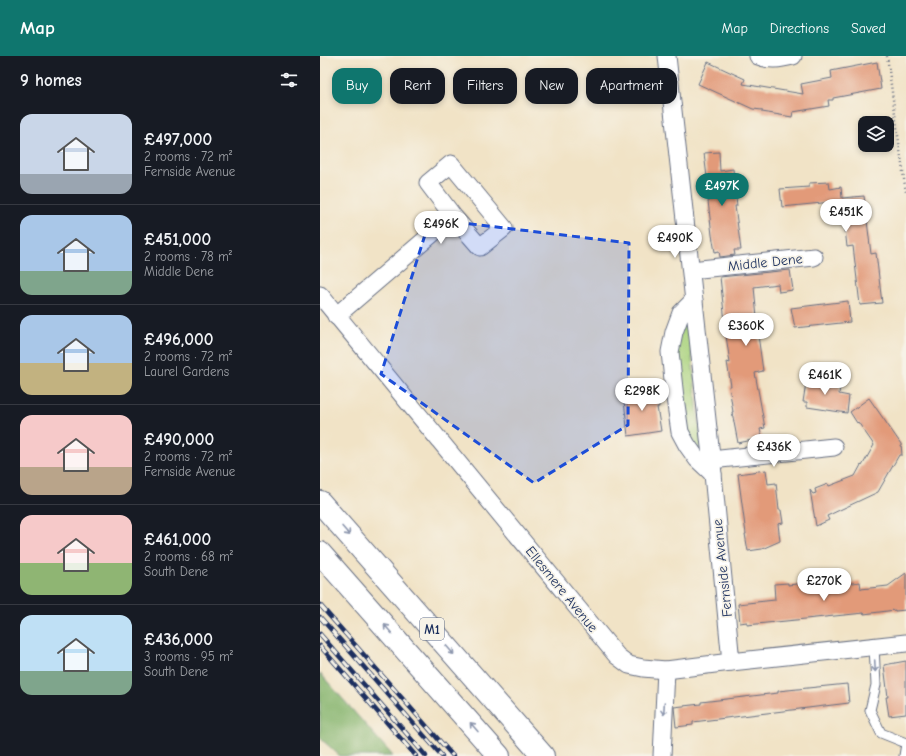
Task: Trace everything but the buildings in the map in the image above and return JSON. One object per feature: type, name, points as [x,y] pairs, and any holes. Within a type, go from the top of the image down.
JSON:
[{"type":"highway","name":"M1","points":[[320,502],[544,756]]},
{"type":"highway","name":"M1","points":[[320,553],[499,756]]},
{"type":"street","name":"Fernside Avenue","points":[[667,56],[712,467],[731,662]]},
{"type":"street","points":[[758,56],[770,60],[793,56]]},
{"type":"street","points":[[451,164],[504,228],[480,247],[453,216],[428,183],[451,164]]},
{"type":"street","points":[[336,316],[453,216]]},
{"type":"street","name":"Middle Dene","points":[[691,270],[814,256]]},
{"type":"street","name":"Ellesmere Avenue","points":[[320,295],[617,656],[629,664],[643,668],[666,670],[906,643]]},
{"type":"street","points":[[694,300],[681,313],[674,332],[670,352],[680,432],[697,459],[712,467],[834,447]]},
{"type":"street","points":[[662,756],[666,670]]},
{"type":"lane","points":[[874,647],[876,685],[870,710],[881,733],[906,744],[904,756]]},
{"type":"path","points":[[887,56],[906,193]]},
{"type":"highlighted area","points":[[430,219],[629,243],[628,425],[534,483],[381,374]]},
{"type":"green space","points":[[688,320],[702,452],[683,431],[675,360],[682,321]]},
{"type":"green space","points":[[320,673],[393,756],[340,756],[320,738]]},
{"type":"railway","points":[[320,605],[453,756]]},
{"type":"railway","points":[[320,617],[442,756]]},
{"type":"railway","points":[[320,634],[426,756]]},
{"type":"railway","points":[[320,646],[416,756]]}]
